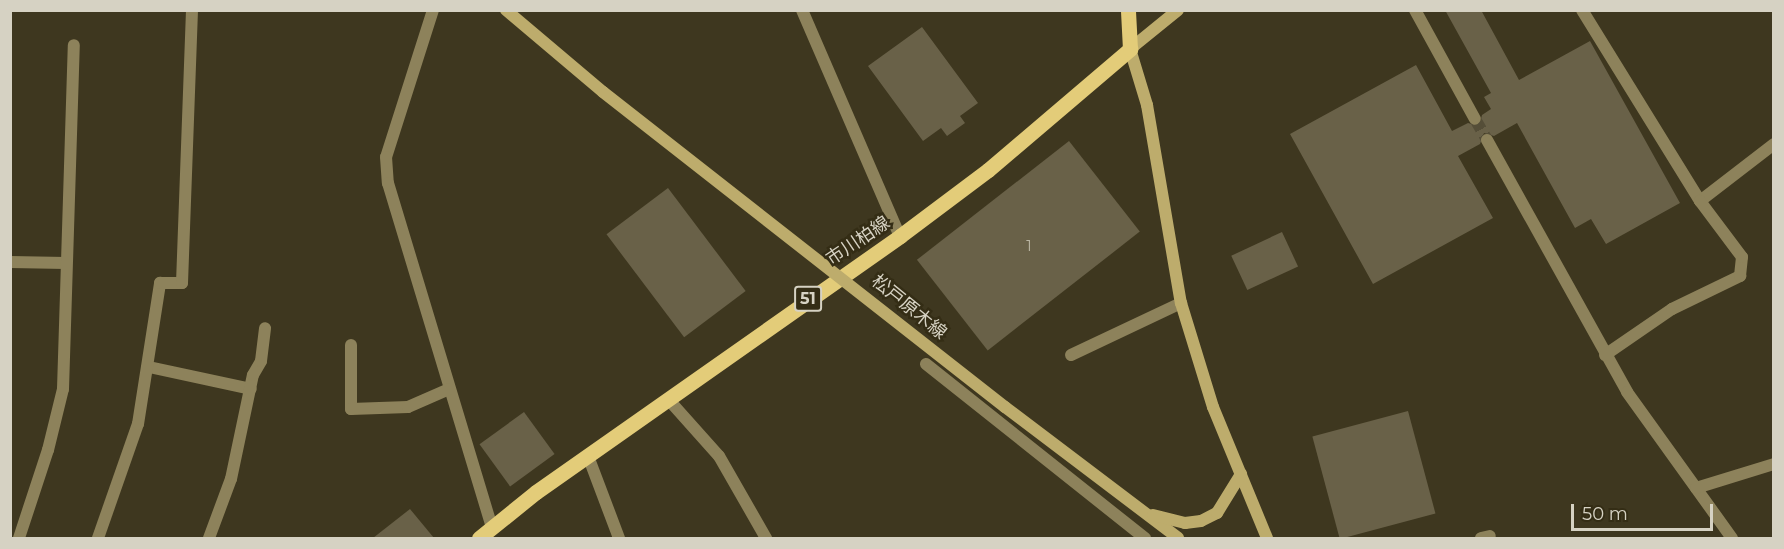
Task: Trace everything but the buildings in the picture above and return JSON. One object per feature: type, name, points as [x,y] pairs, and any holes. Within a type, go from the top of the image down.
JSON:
[{"type":"main road","name":"松戸原木線","points":[[506,10],[603,92],[1005,407],[1178,538]]},
{"type":"main road","points":[[1128,10],[1130,49],[1147,105],[1181,303],[1213,407],[1267,538]]},
{"type":"main road","points":[[1130,49],[1178,10]]},
{"type":"main road","name":"市川柏線","points":[[479,538],[588,456],[900,236],[988,170],[1130,49]]},
{"type":"main road","points":[[1133,506],[1164,520],[1185,524],[1201,521],[1217,513],[1241,474]]},
{"type":"street","points":[[98,538],[138,424],[149,368],[159,283],[182,283],[192,10]]},
{"type":"street","points":[[433,10],[386,157],[388,183],[492,527]]},
{"type":"street","points":[[802,10],[900,236]]},
{"type":"street","points":[[1415,10],[1474,119]]},
{"type":"street","points":[[1582,10],[1700,201],[1742,257],[1740,276],[1672,309],[1605,355]]},
{"type":"street","points":[[19,538],[48,450],[63,389],[74,45]]},
{"type":"street","points":[[1487,140],[1605,355],[1732,538]]},
{"type":"street","points":[[1700,201],[1773,144]]},
{"type":"street","points":[[10,262],[66,263]]},
{"type":"street","points":[[1071,355],[1181,303]]},
{"type":"street","points":[[209,538],[231,479],[251,389],[261,361],[265,328]]},
{"type":"street","points":[[351,345],[351,409],[377,411],[408,407],[449,389]]},
{"type":"street","points":[[926,364],[1144,538]]},
{"type":"street","points":[[149,368],[251,389]]},
{"type":"street","points":[[668,399],[719,456],[766,538]]},
{"type":"street","points":[[588,456],[619,538]]},
{"type":"street","points":[[1696,488],[1773,464]]},
{"type":"tunnel","points":[[1475,119],[1487,140]]}]
